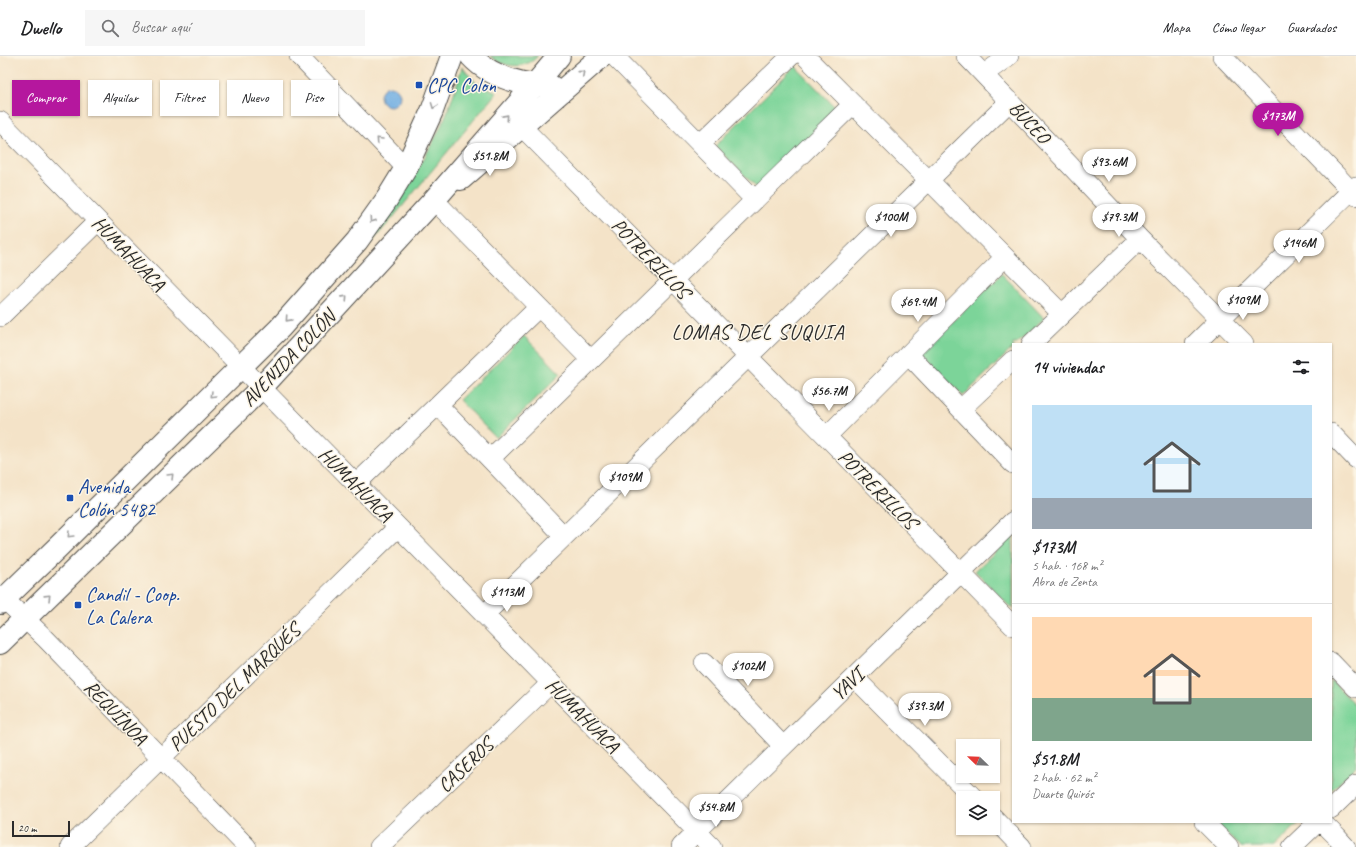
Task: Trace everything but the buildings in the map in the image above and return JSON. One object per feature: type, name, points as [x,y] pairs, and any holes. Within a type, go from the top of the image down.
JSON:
[{"type":"main road","name":"AVENIDA COLÓN","points":[[1,599],[280,328],[356,241],[383,205],[406,168],[432,111],[452,56]]},
{"type":"main road","points":[[471,56],[485,69],[500,76],[534,85],[565,88]]},
{"type":"main road","name":"AVENIDA COLÓN","points":[[0,643],[261,388],[434,200],[559,56]]},
{"type":"main road","points":[[434,200],[471,171],[602,56]]},
{"type":"street","points":[[299,56],[406,168]]},
{"type":"street","points":[[614,56],[755,200]]},
{"type":"street","points":[[700,144],[791,56]]},
{"type":"street","points":[[805,56],[1062,314]]},
{"type":"street","name":"BUCEO","points":[[966,56],[1140,239],[1243,343]]},
{"type":"street","points":[[984,74],[1009,56]]},
{"type":"street","points":[[1196,343],[1354,191],[1222,56]]},
{"type":"street","points":[[522,126],[534,85]]},
{"type":"street","points":[[484,615],[1010,101]]},
{"type":"street","points":[[490,459],[853,104]]},
{"type":"street","name":"HUMAHUACA","points":[[0,121],[712,847]]},
{"type":"street","name":"POTRERILLOS","points":[[522,126],[747,357],[827,436],[1012,625]]},
{"type":"street","points":[[434,200],[592,360]]},
{"type":"street","points":[[0,317],[98,221]]},
{"type":"street","points":[[1032,343],[1140,239]]},
{"type":"street","points":[[827,436],[1006,257]]},
{"type":"street","points":[[356,484],[539,307]]},
{"type":"street","points":[[908,354],[1012,463]]},
{"type":"street","points":[[961,409],[1012,361]]},
{"type":"street","points":[[438,405],[564,536]]},
{"type":"street","points":[[1332,434],[1356,459]]},
{"type":"street","name":"YAVI","points":[[681,847],[1012,522]]},
{"type":"street","name":"PUESTO DEL MARQUÉS","points":[[70,847],[162,759],[398,527]]},
{"type":"street","name":"REQUÍNOA","points":[[1,599],[25,619],[247,847]]},
{"type":"street","points":[[1332,663],[1356,688]]},
{"type":"street","points":[[704,664],[783,746]]},
{"type":"street","points":[[854,677],[967,791]]},
{"type":"street","name":"CASEROS","points":[[379,847],[551,683]]},
{"type":"street","points":[[1332,808],[1356,785]]},
{"type":"street","points":[[1205,823],[1228,847]]},
{"type":"street","points":[[1292,847],[1317,823]]},
{"type":"street","points":[[1323,823],[1346,847]]},
{"type":"street","points":[[1000,824],[1022,847]]},
{"type":"green space","points":[[490,56],[538,56],[527,64],[514,66],[502,63]]},
{"type":"green space","points":[[795,66],[837,109],[758,189],[715,146]]},
{"type":"green space","points":[[462,67],[476,83],[497,92],[391,220],[348,269],[395,204],[427,154],[448,111]]},
{"type":"green space","points":[[1002,274],[1044,318],[1018,343],[1012,343],[1012,349],[963,396],[921,352]]},
{"type":"green space","points":[[524,336],[561,374],[496,438],[459,400]]},
{"type":"green space","points":[[1012,536],[1012,609],[975,571]]},
{"type":"green space","points":[[1332,681],[1356,706],[1356,767],[1332,790]]},
{"type":"green space","points":[[1217,823],[1299,823],[1274,847],[1240,847]]},
{"type":"water","points":[[386,86],[394,86],[400,92],[400,100],[394,106],[386,106],[380,100],[380,92]]},
{"type":"place","name":"CPC Colon","points":[[419,85]]},
{"type":"place","name":"Avenida Colón 5482","points":[[70,498]]},
{"type":"place","name":"Candil - Coop. La Calera","points":[[78,605]]},
{"type":"district","name":"LOMAS DEL SUQUIA","points":[[758,332]]}]
